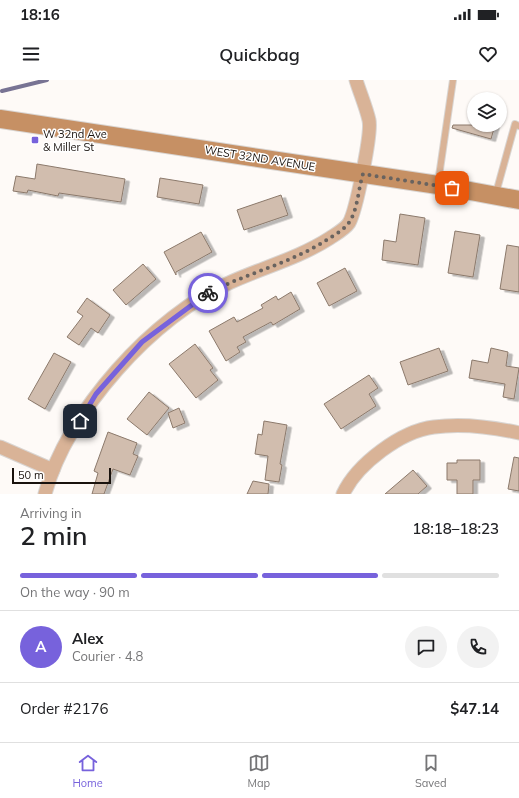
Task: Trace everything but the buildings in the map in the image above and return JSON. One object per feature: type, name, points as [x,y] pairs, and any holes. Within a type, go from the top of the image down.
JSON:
[{"type":"street","points":[[45,494],[53,470],[96,394],[142,342],[201,297],[230,282],[304,254],[336,234],[348,224],[355,207],[363,174],[370,122],[356,80]]},
{"type":"street","name":"WEST 32ND AVENUE","points":[[0,118],[438,185],[519,200]]},
{"type":"street","points":[[343,494],[355,474],[371,460],[392,444],[414,433],[433,427],[451,426],[498,429],[519,433]]},
{"type":"street","points":[[0,447],[53,470]]},
{"type":"lane","points":[[438,185],[453,80]]},
{"type":"lane","points":[[495,196],[515,124],[519,126]]},
{"type":"waterway","points":[[2,91],[47,80]]},
{"type":"way so far","points":[[208,293],[230,282],[304,254],[336,234],[348,224],[355,207],[363,174],[452,188]]},
{"type":"place","name":"W 32nd Ave & Miller St","points":[[35,140]]},
{"type":"route","points":[[80,421],[96,394],[142,342],[208,293]]}]
